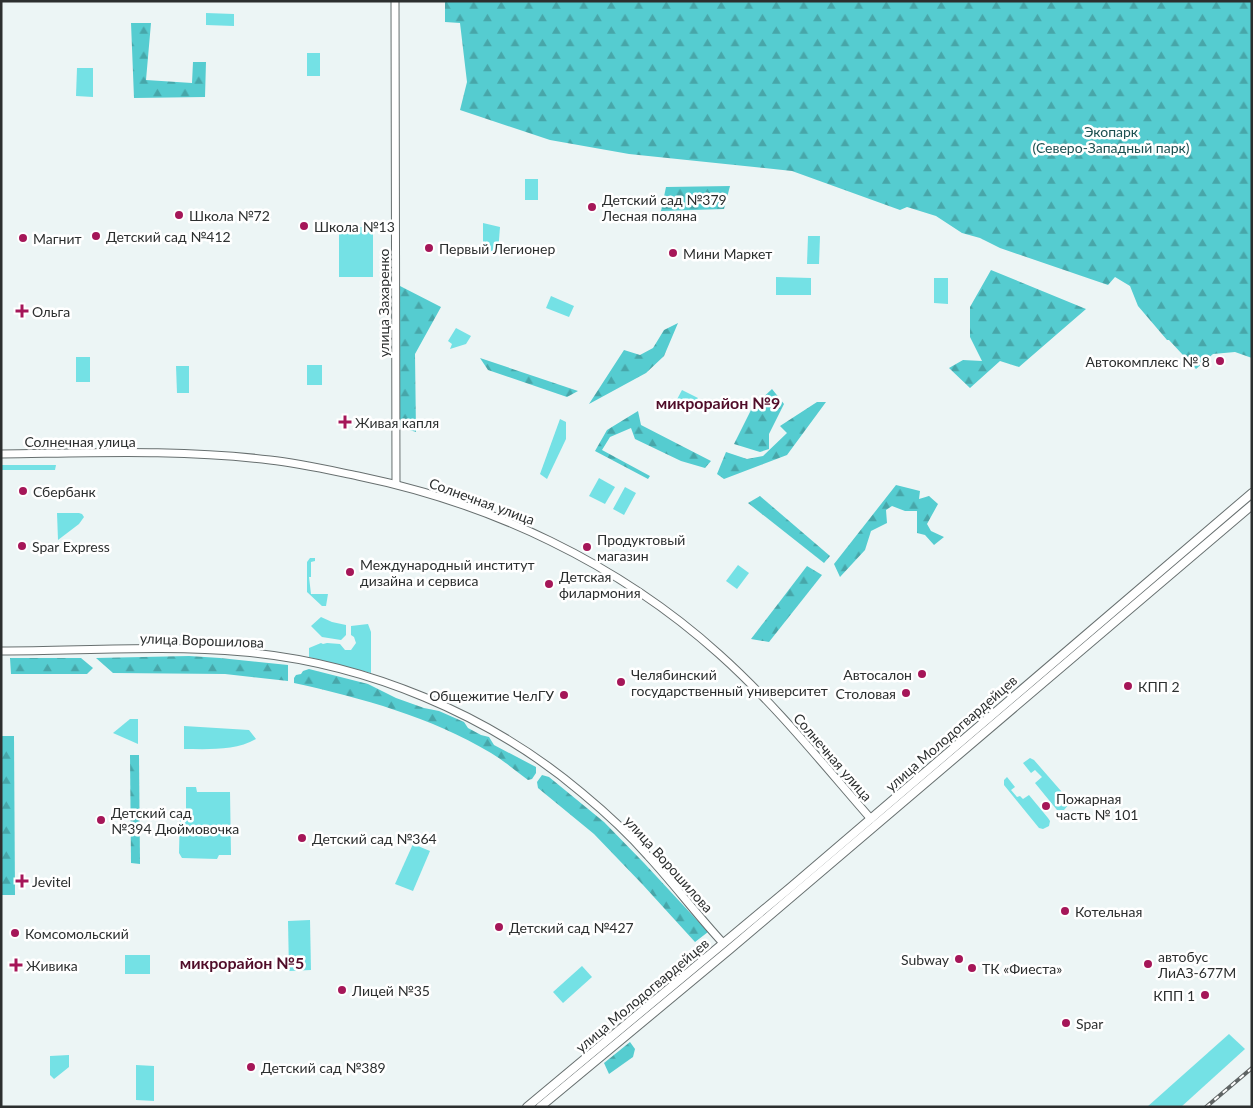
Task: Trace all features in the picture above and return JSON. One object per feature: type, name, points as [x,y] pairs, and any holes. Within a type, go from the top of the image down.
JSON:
[{"type":"main road","name":"улица Молодогвардейцев","points":[[1080,645],[1252,493]]},
{"type":"main road","name":"улица Молодогвардейцев","points":[[528,1107],[540,1104],[704,971],[1001,712],[1252,505]]},
{"type":"main road","name":"улица Молодогвардейцев","points":[[540,1104],[698,964],[873,822]]},
{"type":"main road","points":[[723,943],[729,950]]},
{"type":"main road","points":[[698,964],[704,971]]},
{"type":"street","name":"улица Захаренко","points":[[395,1],[396,484]]},
{"type":"street","name":"Солнечная улица","points":[[1,454],[199,454],[272,460],[396,484],[458,502],[518,525],[630,586],[718,653],[779,714],[873,822]]},
{"type":"street","name":"улица Ворошилова","points":[[1,651],[173,649],[246,652],[333,668],[367,677],[412,693],[466,717],[502,737],[549,767],[582,793],[648,856],[723,943]]},
{"type":"shaded area","points":[[206,13],[234,14],[234,26],[206,25]]},
{"type":"shaded area","points":[[307,53],[320,53],[320,76],[307,76]]},
{"type":"shaded area","points":[[77,68],[93,68],[93,97],[76,96]]},
{"type":"shaded area","points":[[525,179],[538,179],[538,200],[525,200]]},
{"type":"shaded area","points":[[483,223],[500,227],[498,253],[483,252]]},
{"type":"shaded area","points":[[339,227],[373,227],[373,277],[339,277]]},
{"type":"shaded area","points":[[808,236],[820,236],[819,264],[807,264]]},
{"type":"shaded area","points":[[776,277],[811,278],[811,295],[776,295]]},
{"type":"shaded area","points":[[934,278],[948,278],[948,304],[934,303]]},
{"type":"shaded area","points":[[551,296],[574,306],[569,317],[546,308]]},
{"type":"shaded area","points":[[456,328],[471,336],[466,344],[450,349],[452,344],[448,341]]},
{"type":"shaded area","points":[[76,357],[90,357],[90,382],[76,382]]},
{"type":"shaded area","points":[[307,365],[322,365],[322,385],[307,385]]},
{"type":"shaded area","points":[[176,366],[189,366],[189,393],[177,393]]},
{"type":"shaded area","points":[[682,390],[698,398],[690,413],[674,405]]},
{"type":"shaded area","points":[[560,419],[566,422],[566,439],[547,479],[540,474]]},
{"type":"shaded area","points":[[1,465],[56,465],[55,470],[1,470]]},
{"type":"shaded area","points":[[599,478],[615,487],[605,504],[589,496]]},
{"type":"shaded area","points":[[625,487],[636,493],[624,515],[613,509]]},
{"type":"shaded area","points":[[57,513],[79,513],[84,517],[79,524],[58,540]]},
{"type":"shaded area","points":[[310,558],[315,558],[315,561],[311,562],[311,577],[309,577],[311,594],[328,594],[326,606],[322,606],[307,592],[307,562]]},
{"type":"shaded area","points":[[738,565],[749,573],[737,589],[726,581]]},
{"type":"shaded area","points":[[321,617],[346,625],[346,635],[341,640],[322,637],[311,626]]},
{"type":"shaded area","points":[[368,624],[371,632],[371,673],[309,657],[309,648],[321,643],[340,644],[345,650],[351,650],[356,643],[351,635],[351,626]]},
{"type":"shaded area","points":[[130,719],[138,719],[138,744],[113,733]]},
{"type":"shaded area","points":[[184,726],[249,730],[256,739],[239,746],[212,749],[184,749]]},
{"type":"shaded area","points":[[1030,758],[1034,760],[1068,799],[1069,804],[1064,810],[1057,810],[1035,783],[1042,777],[1035,770],[1031,773],[1023,763]]},
{"type":"shaded area","points":[[1007,777],[1015,787],[1011,790],[1017,797],[1020,796],[1023,799],[1029,795],[1050,821],[1049,826],[1043,829],[1039,828],[1004,785],[1004,780]]},
{"type":"shaded area","points":[[186,787],[196,787],[197,792],[230,792],[231,855],[219,855],[217,859],[182,858],[179,853],[180,812],[186,811]]},
{"type":"shaded area","points":[[413,844],[430,851],[413,891],[395,884]]},
{"type":"shaded area","points":[[310,920],[311,970],[289,971],[288,921]]},
{"type":"shaded area","points":[[125,955],[150,955],[150,974],[125,974]]},
{"type":"shaded area","points":[[582,966],[592,977],[563,1003],[553,992]]},
{"type":"shaded area","points":[[1229,1034],[1245,1049],[1181,1107],[1147,1107]]},
{"type":"shaded area","points":[[69,1055],[69,1067],[54,1079],[50,1075],[50,1056]]},
{"type":"shaded area","points":[[136,1065],[154,1066],[154,1101],[136,1100]]},
{"type":"green space","name":"Экопарк (Северо-Западный парк)","points":[[445,1],[1252,1],[1252,358],[1235,352],[1213,354],[1196,369],[1167,340],[1138,306],[1130,286],[1115,277],[1108,285],[962,233],[936,216],[907,207],[900,210],[792,171],[629,154],[550,140],[460,110],[467,82],[460,23],[445,22]]},
{"type":"green space","points":[[131,23],[151,23],[146,80],[192,83],[193,62],[206,62],[205,97],[134,98]]},
{"type":"green space","points":[[730,186],[724,209],[661,211],[666,187]]},
{"type":"green space","points":[[991,270],[1086,309],[1019,367],[1000,361],[970,388],[949,368],[963,360],[982,361],[970,337],[970,307]]},
{"type":"green space","points":[[400,286],[441,307],[415,354],[416,432],[400,427]]},
{"type":"green space","points":[[678,323],[664,356],[646,373],[589,404],[624,350],[640,355],[653,348],[664,330]]},
{"type":"green space","points":[[480,358],[578,391],[567,397],[488,370]]},
{"type":"green space","points":[[772,389],[784,404],[769,434],[769,449],[760,452],[734,444],[752,408]]},
{"type":"green space","points":[[817,402],[826,402],[787,455],[724,479],[717,474],[726,452],[747,459],[763,456],[787,433],[780,426]]},
{"type":"green space","points":[[638,411],[641,425],[711,461],[705,468],[681,461],[635,439],[631,428],[610,437],[602,450],[650,476],[648,479],[595,451],[607,430]]},
{"type":"green space","points":[[896,485],[920,491],[919,499],[929,496],[938,504],[927,524],[931,531],[944,537],[934,545],[925,535],[917,533],[917,511],[905,511],[892,506],[886,510],[887,523],[871,531],[865,550],[840,577],[834,564]]},
{"type":"green space","points":[[760,496],[830,556],[824,563],[748,503]]},
{"type":"green space","points":[[807,566],[822,575],[769,642],[751,639]]},
{"type":"green space","points":[[189,656],[288,665],[288,681],[225,674],[113,673],[96,658]]},
{"type":"green space","points":[[10,658],[81,658],[93,668],[87,674],[11,674]]},
{"type":"green space","points":[[309,669],[368,684],[396,698],[439,711],[464,722],[468,728],[489,737],[494,745],[536,767],[536,773],[532,779],[528,780],[491,753],[468,740],[396,710],[294,683],[296,675]]},
{"type":"green space","points":[[1,736],[14,736],[15,895],[1,895]]},
{"type":"green space","points":[[130,755],[139,755],[140,864],[131,863]]},
{"type":"green space","points":[[542,775],[549,777],[604,822],[708,932],[695,942],[594,834],[538,788],[537,782]]},
{"type":"green space","points":[[630,1042],[635,1049],[633,1057],[609,1074],[604,1063]]},
{"type":"railway","points":[[1206,1107],[1252,1068]]},
{"type":"place","name":"Детский сад №379 Лесная поляна","points":[[592,207]]},
{"type":"place","name":"Школа №72","points":[[179,215]]},
{"type":"place","name":"Школа №13","points":[[304,226]]},
{"type":"place","name":"Детский сад №412","points":[[96,236]]},
{"type":"place","name":"Магнит","points":[[23,238]]},
{"type":"place","name":"Первый Легионер","points":[[429,248]]},
{"type":"place","name":"Мини Маркет","points":[[673,253]]},
{"type":"place","name":"Ольга","points":[[22,311]]},
{"type":"place","name":"Автокомплекс № 8","points":[[1220,361]]},
{"type":"place","name":"Живая капля","points":[[345,422]]},
{"type":"place","name":"Сбербанк","points":[[23,491]]},
{"type":"place","name":"Spar Express","points":[[22,546]]},
{"type":"place","name":"Продуктовый магазин","points":[[587,547]]},
{"type":"place","name":"Международный институт дизайна и сервиса","points":[[350,572]]},
{"type":"place","name":"Детская филармония","points":[[549,584]]},
{"type":"place","name":"Автосалон","points":[[922,674]]},
{"type":"place","name":"Челябинский государственный университет","points":[[621,682]]},
{"type":"place","name":"КПП 2","points":[[1128,686]]},
{"type":"place","name":"Столовая","points":[[906,693]]},
{"type":"place","name":"Общежитие ЧелГУ","points":[[564,695]]},
{"type":"place","name":"Пожарная часть № 101","points":[[1046,806]]},
{"type":"place","name":"Детский сад №394 Дюймовочка","points":[[101,820]]},
{"type":"place","name":"Детский сад №364","points":[[302,838]]},
{"type":"place","name":"Jevitel","points":[[22,881]]},
{"type":"place","name":"Котельная","points":[[1065,911]]},
{"type":"place","name":"Детский сад №427","points":[[499,927]]},
{"type":"place","name":"Комсомольский","points":[[15,933]]},
{"type":"place","name":"Subway","points":[[959,959]]},
{"type":"place","name":"автобус ЛиАЗ-677М","points":[[1148,964]]},
{"type":"place","name":"Живика","points":[[16,965]]},
{"type":"place","name":"ТК «Фиеста»","points":[[972,968]]},
{"type":"place","name":"Лицей №35","points":[[342,990]]},
{"type":"place","name":"КПП 1","points":[[1205,995]]},
{"type":"place","name":"Spar","points":[[1066,1023]]},
{"type":"place","name":"Детский сад №389","points":[[251,1067]]},
{"type":"district","name":"микрорайон №9","points":[[718,402]]},
{"type":"district","name":"микрорайон №5","points":[[242,962]]}]
